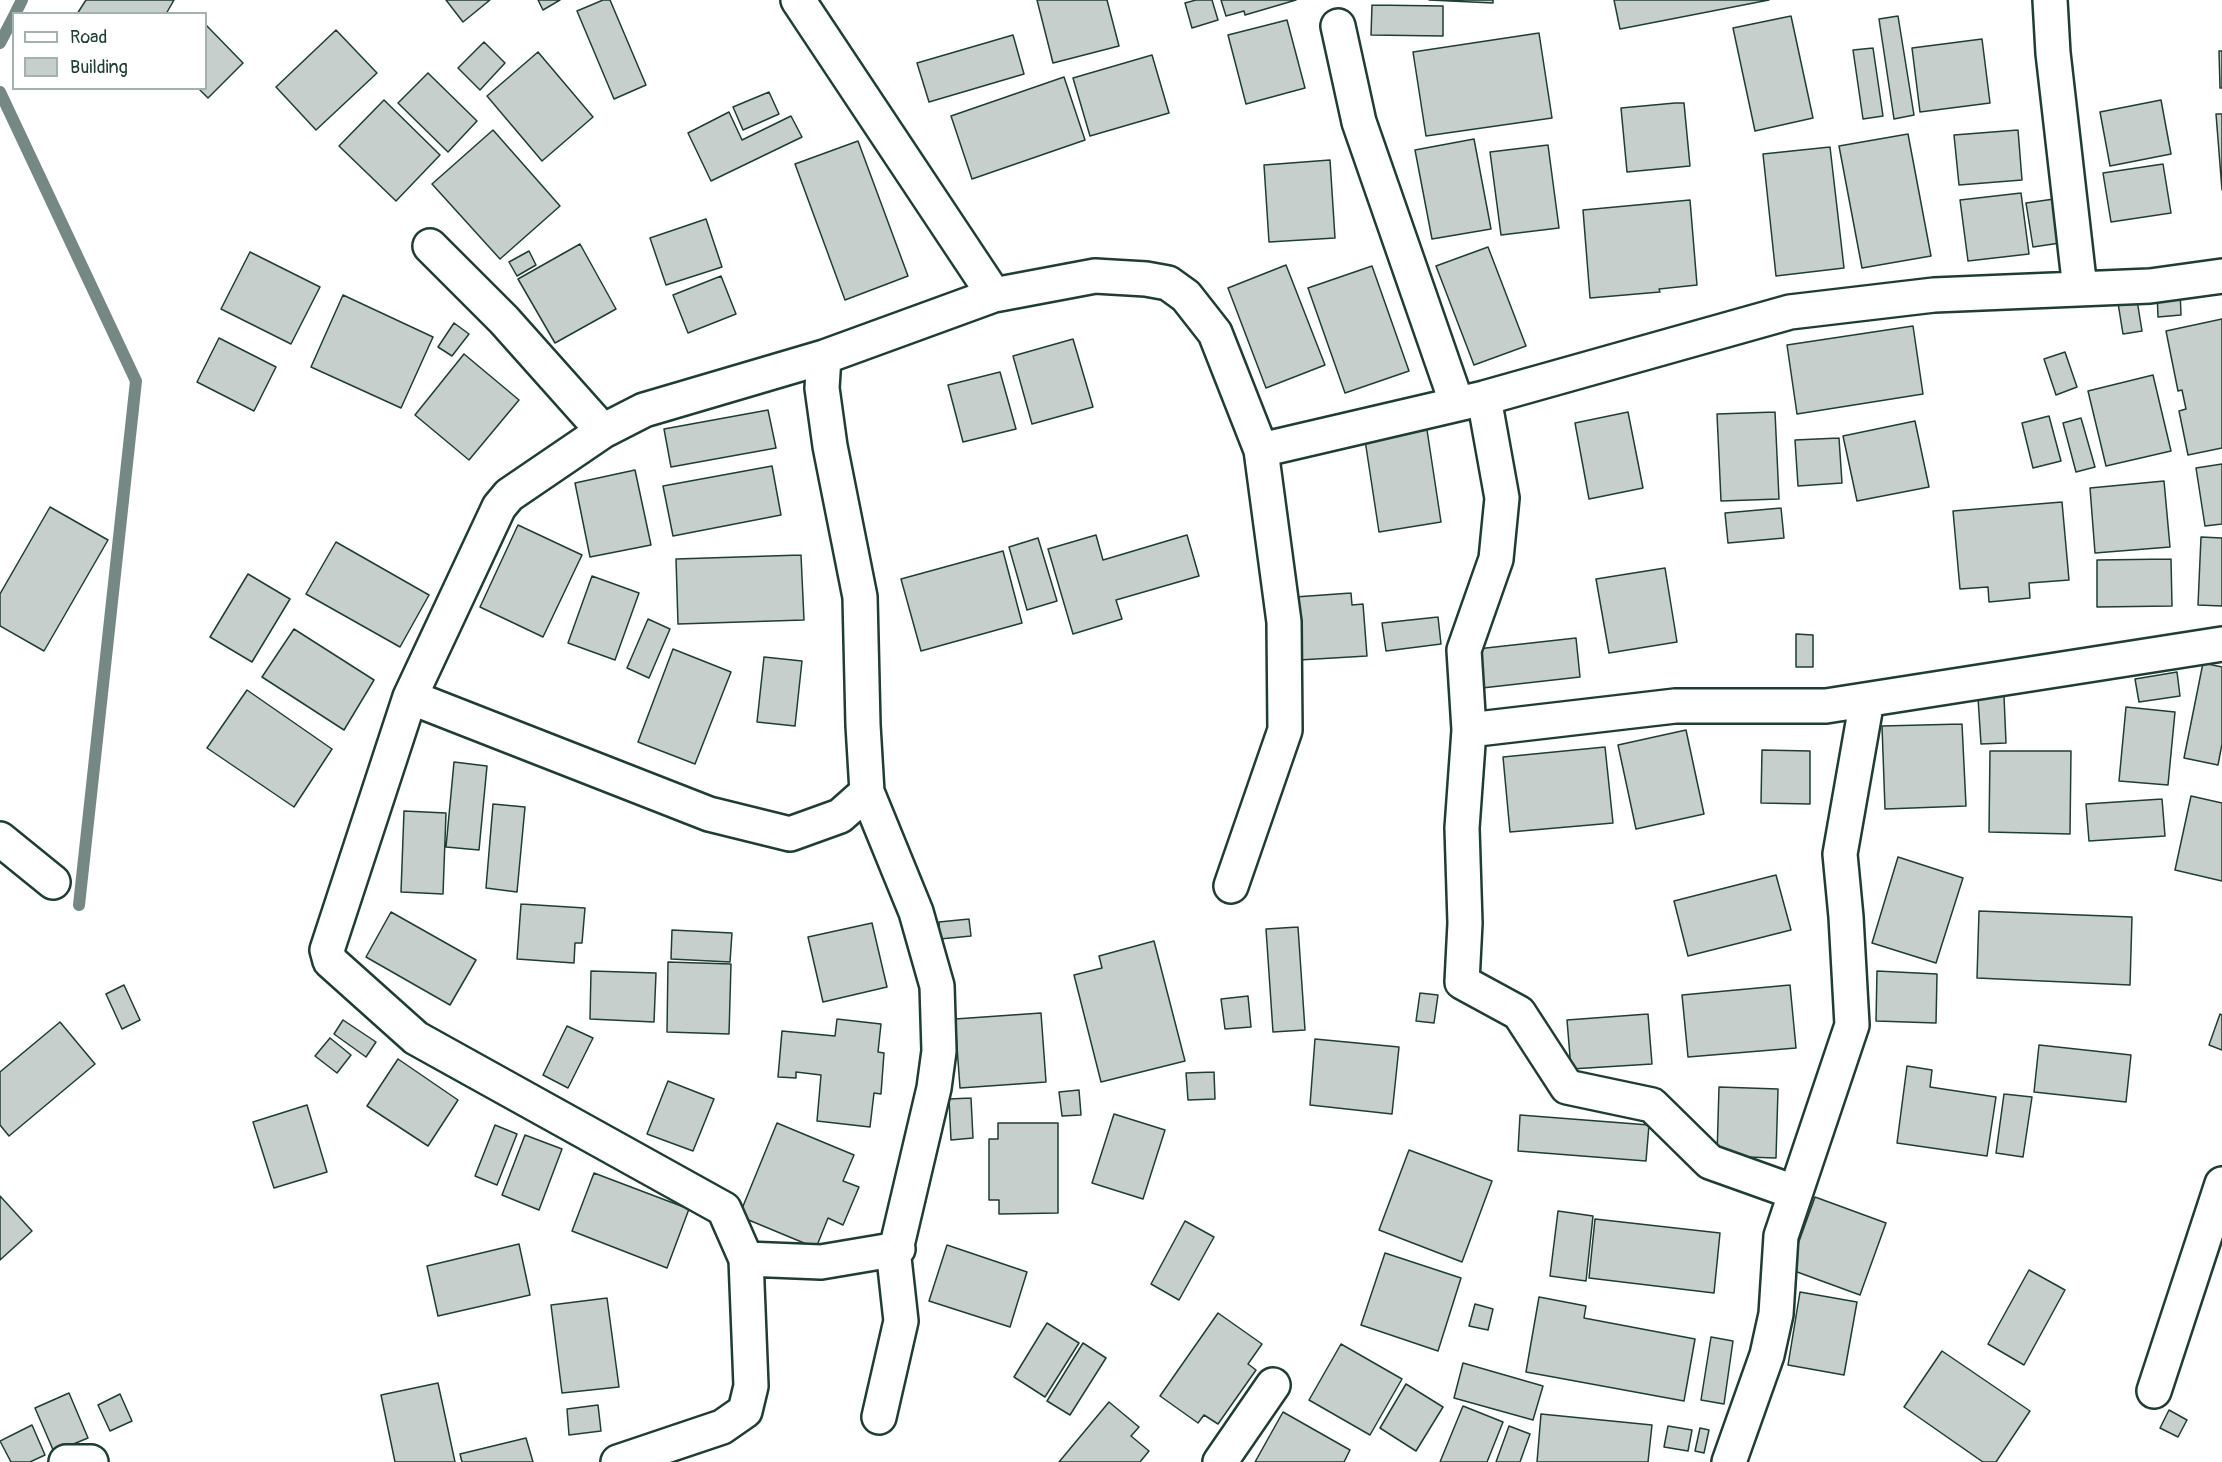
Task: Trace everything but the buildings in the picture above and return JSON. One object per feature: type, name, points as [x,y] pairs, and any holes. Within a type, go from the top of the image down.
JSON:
[{"type":"street","points":[[798,0],[994,295]]},
{"type":"street","points":[[2050,0],[2053,52],[2080,289]]},
{"type":"street","points":[[1338,26],[1359,122],[1470,401],[1502,498],[1496,559],[1464,650],[1469,730],[1462,828],[1465,922],[1462,982],[1519,1013],[1567,1087],[1652,1104],[1710,1162],[1794,1192]]},
{"type":"street","points":[[430,246],[504,320],[603,430]]},
{"type":"street","points":[[618,1462],[722,1427],[745,1411],[751,1386],[746,1258],[724,1209],[416,1038],[330,961],[327,950],[410,698],[499,507],[509,495],[603,430],[644,410],[824,357],[994,295],[1095,276],[1146,279],[1168,283],[1186,296],[1215,333],[1261,450],[1284,622],[1285,730],[1231,886]]},
{"type":"street","points":[[1261,450],[1470,401],[1790,312],[1934,295],[2150,286],[2222,276]]},
{"type":"street","points":[[824,357],[822,388],[830,446],[860,597],[867,792],[916,912],[937,986],[939,1051],[934,1088],[898,1249],[894,1258],[901,1321],[879,1417]]},
{"type":"street","points":[[1469,730],[1675,706],[1826,706],[2222,644]]},
{"type":"street","points":[[410,698],[709,814],[790,834],[840,816],[867,792]]},
{"type":"street","points":[[1729,1462],[1767,1355],[1776,1314],[1781,1236],[1852,1025],[1840,854],[1868,700]]},
{"type":"street","points":[[0,839],[53,882]]},
{"type":"street","points":[[2154,1391],[2222,1184]]},
{"type":"street","points":[[746,1258],[821,1262],[898,1249]]},
{"type":"street","points":[[1220,1462],[1273,1384]]},
{"type":"street","points":[[66,1462],[91,1462]]},
{"type":"waterway","points":[[16,12],[22,0]]},
{"type":"waterway","points":[[0,43],[12,20]]},
{"type":"waterway","points":[[0,92],[136,381],[79,905]]}]
